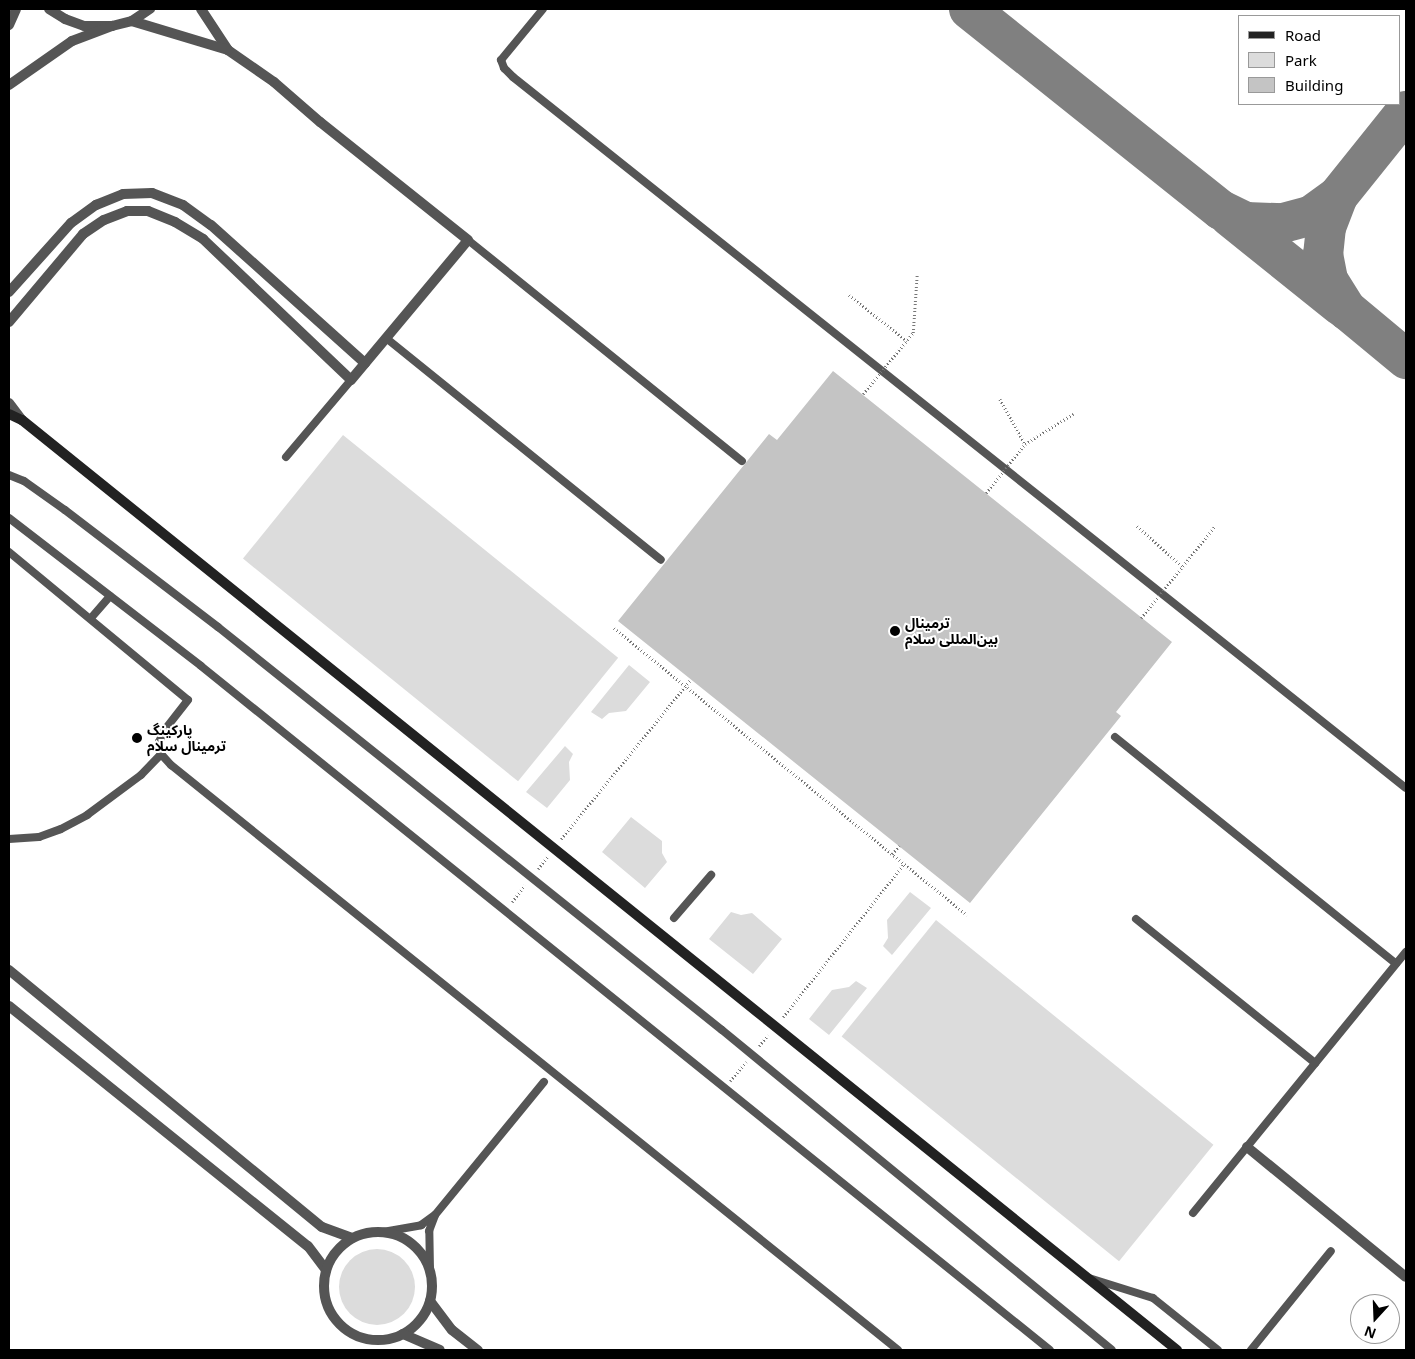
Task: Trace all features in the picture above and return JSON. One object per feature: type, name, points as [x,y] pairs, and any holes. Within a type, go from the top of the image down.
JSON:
[{"type":"street","points":[[9,26],[16,9]]},
{"type":"street","points":[[49,9],[65,19],[84,26],[112,26]]},
{"type":"street","points":[[9,85],[72,41],[132,20],[150,9]]},
{"type":"street","points":[[201,9],[228,50]]},
{"type":"street","points":[[9,322],[83,234],[104,220],[127,211],[148,210],[175,222],[203,240],[351,380],[468,240],[327,128],[274,82],[228,50],[132,20]]},
{"type":"street","points":[[9,292],[71,223],[96,205],[123,194],[152,193],[183,205],[211,225],[365,363]]},
{"type":"street","points":[[9,403],[22,420],[1177,1350]]},
{"type":"street","points":[[9,414],[22,420]]},
{"type":"street","points":[[11,971],[322,1226],[352,1238]]},
{"type":"street","points":[[9,1006],[308,1246],[326,1270]]},
{"type":"street","points":[[1248,1147],[1406,1277]]},
{"type":"street","points":[[367,1232],[383,1232],[399,1236],[412,1244],[423,1256],[430,1270],[432,1286],[430,1302],[424,1314],[415,1325],[403,1334],[386,1339],[368,1339],[351,1333],[337,1321],[327,1305],[324,1288],[326,1270],[341,1246],[352,1238],[367,1232]]},
{"type":"street","points":[[430,1302],[452,1330],[478,1350]]},
{"type":"street","points":[[403,1334],[440,1350]]},
{"type":"lane","points":[[543,9],[501,60],[504,68],[513,77],[1406,788]]},
{"type":"lane","points":[[468,240],[742,461]]},
{"type":"lane","points":[[386,338],[661,560]]},
{"type":"lane","points":[[286,456],[351,380]]},
{"type":"lane","points":[[9,475],[24,481],[65,510],[218,627],[752,1054],[1112,1350]]},
{"type":"lane","points":[[9,518],[110,596],[1050,1350]]},
{"type":"lane","points":[[9,552],[188,700],[165,729],[159,742],[161,754],[171,765],[898,1350]]},
{"type":"lane","points":[[91,618],[110,596]]},
{"type":"lane","points":[[1115,737],[1396,964]]},
{"type":"lane","points":[[9,839],[39,837],[61,829],[87,815],[141,775],[161,754]]},
{"type":"lane","points":[[674,918],[711,875]]},
{"type":"lane","points":[[1136,919],[1315,1064]]},
{"type":"lane","points":[[1193,1213],[1406,952]]},
{"type":"lane","points":[[383,1232],[421,1225],[435,1215],[544,1082]]},
{"type":"lane","points":[[430,1270],[429,1231],[435,1215]]},
{"type":"lane","points":[[1251,1350],[1331,1251]]},
{"type":"lane","points":[[1086,1277],[1153,1298],[1218,1350]]},
{"type":"path","points":[[863,394],[913,333],[917,274]]},
{"type":"path","points":[[849,295],[907,341]]},
{"type":"path","points":[[1000,399],[1026,444]]},
{"type":"path","points":[[986,493],[1026,444],[1073,414]]},
{"type":"path","points":[[1137,526],[1183,567]]},
{"type":"path","points":[[1141,618],[1215,526]]},
{"type":"path","points":[[614,628],[967,915]]},
{"type":"path","points":[[504,911],[691,679]]},
{"type":"path","points":[[892,854],[899,846]]},
{"type":"path","points":[[724,1088],[904,864]]},
{"type":"green space","points":[[343,435],[618,658],[518,781],[243,559]]},
{"type":"green space","points":[[629,665],[650,682],[626,711],[609,713],[602,719],[591,712]]},
{"type":"green space","points":[[565,746],[573,754],[569,762],[570,780],[547,808],[526,792]]},
{"type":"green space","points":[[631,817],[662,841],[662,853],[667,862],[645,888],[602,852]]},
{"type":"green space","points":[[910,892],[931,908],[892,955],[883,946],[888,938],[887,920]]},
{"type":"green space","points":[[731,912],[741,915],[752,913],[782,939],[753,974],[709,939]]},
{"type":"green space","points":[[936,920],[1213,1145],[1119,1261],[842,1037]]},
{"type":"green space","points":[[856,981],[867,988],[829,1035],[809,1019],[832,990],[849,987]]},
{"type":"green space","points":[[377,1249],[392,1252],[404,1260],[412,1272],[415,1287],[412,1302],[404,1314],[392,1322],[377,1325],[362,1322],[350,1314],[342,1302],[339,1287],[342,1272],[350,1260],[362,1252]]},
{"type":"building","name":"ترمینال بین‌المللی سلام","points":[[833,371],[1172,642],[1116,712],[1121,716],[970,903],[618,621],[769,434],[777,440]]},
{"type":"taxiway","points":[[969,9],[1221,210],[1246,222],[1283,223],[1312,215],[1338,196],[1406,111]]},
{"type":"taxiway","points":[[1338,196],[1326,227],[1323,254],[1328,280],[1347,310],[1406,359]]},
{"type":"taxiway","points":[[1230,217],[1341,306]]},
{"type":"place","name":"ترمینال بین‌المللی سلام","points":[[895,631]]},
{"type":"place","name":"پارکینگ ترمینال سلام","points":[[137,738]]}]
